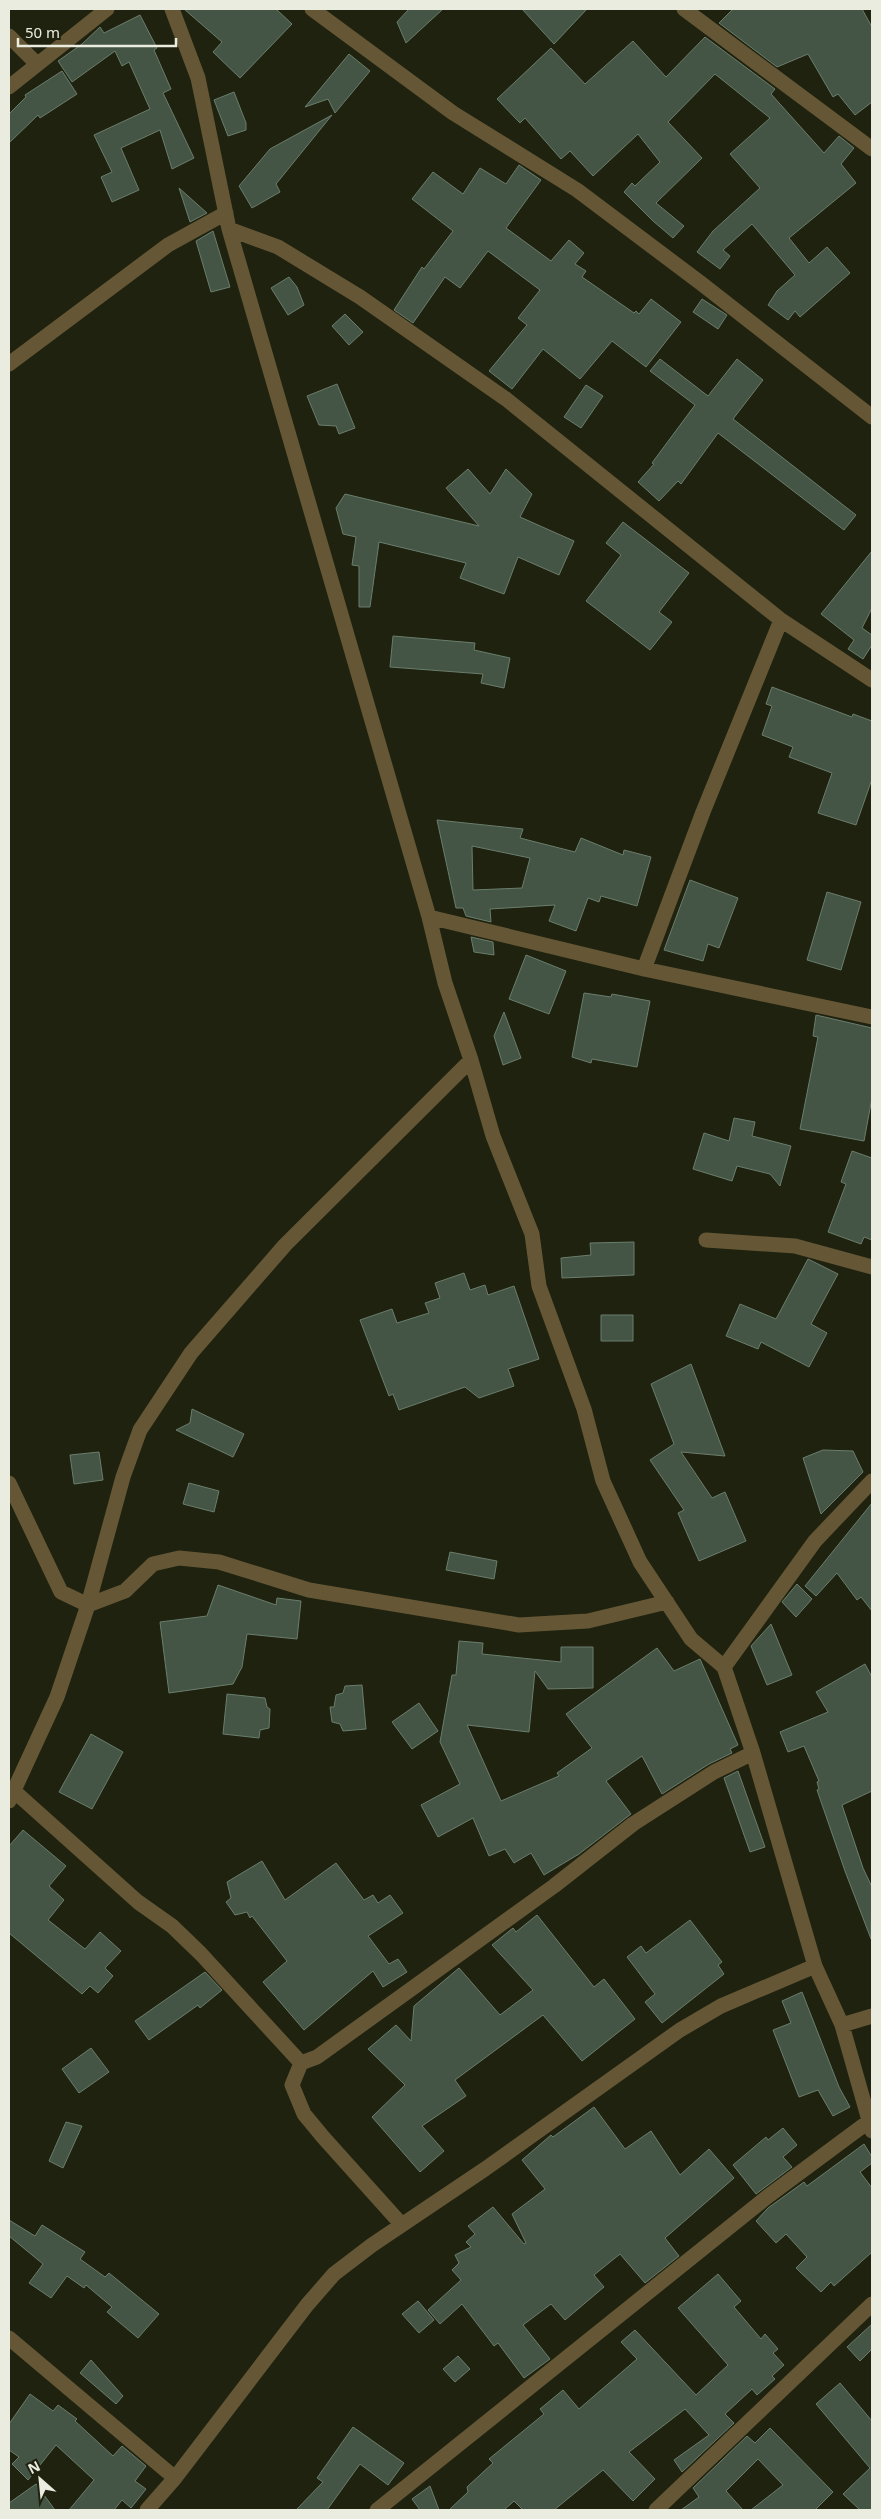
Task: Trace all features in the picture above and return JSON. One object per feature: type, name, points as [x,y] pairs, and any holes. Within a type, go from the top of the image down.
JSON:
[{"type":"street","points":[[9,87],[106,9]]},
{"type":"street","points":[[172,9],[198,78],[229,229],[429,917],[445,983],[471,1060],[493,1136],[532,1234],[539,1286],[584,1409],[603,1481],[640,1562],[691,1638],[724,1667],[753,1753],[815,1966],[842,2025],[870,2127],[767,2197],[377,2510]]},
{"type":"street","points":[[312,9],[453,113],[577,190],[702,284],[872,417]]},
{"type":"street","points":[[684,9],[872,149]]},
{"type":"street","points":[[9,36],[36,64]]},
{"type":"street","points":[[9,364],[168,245],[226,214]]},
{"type":"street","points":[[229,229],[278,248],[360,297],[506,399],[781,620],[872,680]]},
{"type":"street","points":[[644,969],[703,812],[781,620]]},
{"type":"street","points":[[429,917],[644,969],[872,1017]]},
{"type":"street","points":[[301,2063],[201,1954],[172,1926],[138,1902],[12,1796],[56,1697],[88,1604],[123,1477],[140,1430],[191,1353],[285,1245],[471,1060]]},
{"type":"street","points":[[706,1240],[795,1246],[872,1267]]},
{"type":"street","points":[[724,1667],[815,1541],[872,1481]]},
{"type":"street","points":[[9,1483],[61,1592],[88,1604],[125,1591],[153,1564],[179,1558],[219,1562],[309,1590],[520,1625],[588,1621],[667,1602]]},
{"type":"street","points":[[402,2225],[304,2114],[292,2086],[301,2063],[317,2057],[546,1891],[633,1824],[714,1772],[753,1753]]},
{"type":"street","points":[[147,2510],[174,2478],[307,2305],[334,2274],[680,2030],[721,2006],[815,1966]]},
{"type":"street","points":[[842,2025],[872,2016]]},
{"type":"street","points":[[656,2510],[872,2304]]},
{"type":"street","points":[[9,2338],[174,2478]]},
{"type":"building","points":[[184,9],[276,9],[292,24],[240,78],[213,52],[222,42]]},
{"type":"building","points":[[409,9],[443,9],[406,43],[397,22]]},
{"type":"building","points":[[522,9],[587,9],[554,44]]},
{"type":"building","points":[[733,9],[862,9],[872,27],[872,102],[855,115],[838,94],[833,97],[808,54],[777,67],[719,23]]},
{"type":"building","points":[[140,15],[157,48],[154,50],[171,89],[163,93],[194,158],[172,169],[160,130],[121,148],[139,190],[112,202],[101,177],[112,172],[94,135],[150,109],[129,62],[122,66],[115,51],[72,82],[58,61],[82,44],[100,27],[104,33]]},
{"type":"building","points":[[705,37],[775,89],[771,94],[824,153],[839,136],[854,148],[841,164],[856,183],[789,238],[809,263],[827,247],[850,273],[800,317],[795,311],[788,320],[768,305],[777,291],[795,275],[752,224],[723,250],[730,256],[720,269],[697,252],[713,231],[760,188],[730,154],[770,118],[715,74],[668,122],[702,158],[656,203],[684,226],[673,238],[624,192],[632,183],[635,186],[660,162],[638,134],[593,176],[570,151],[561,159],[525,118],[520,123],[497,99],[551,48],[585,84],[633,41],[666,77]]},
{"type":"building","points":[[349,54],[370,71],[335,113],[328,99],[305,107]]},
{"type":"building","points":[[62,71],[77,94],[40,118],[38,115],[9,143],[9,114],[26,97],[25,95]]},
{"type":"building","points":[[234,92],[246,123],[246,130],[228,136],[214,100]]},
{"type":"building","points":[[332,115],[276,184],[280,192],[252,208],[239,186],[270,149]]},
{"type":"building","points":[[519,165],[541,180],[506,228],[551,261],[569,240],[584,253],[575,264],[586,271],[582,277],[634,313],[636,311],[639,314],[651,299],[681,322],[646,367],[612,341],[580,379],[543,349],[512,389],[489,371],[527,325],[518,318],[540,290],[488,251],[460,288],[445,277],[413,323],[394,310],[422,267],[424,269],[453,231],[412,199],[433,172],[463,194],[480,168],[506,184]]},
{"type":"building","points":[[179,188],[207,213],[190,222]]},
{"type":"building","points":[[213,231],[230,287],[211,292],[196,241]]},
{"type":"building","points":[[289,277],[297,287],[304,305],[288,315],[271,288]]},
{"type":"building","points":[[702,299],[727,315],[718,329],[693,312]]},
{"type":"building","points":[[345,314],[363,332],[349,345],[332,326]]},
{"type":"building","points":[[660,359],[708,396],[737,359],[763,380],[733,419],[856,515],[844,530],[718,433],[681,484],[678,481],[659,501],[638,482],[654,464],[652,463],[695,405],[650,371]]},
{"type":"building","points":[[337,384],[355,428],[339,434],[336,426],[319,425],[307,396]]},
{"type":"building","points":[[586,385],[603,396],[581,428],[564,417]]},
{"type":"building","points":[[468,469],[490,494],[506,469],[532,494],[520,517],[574,541],[559,575],[518,557],[504,594],[460,578],[466,563],[379,542],[370,607],[359,607],[359,566],[352,565],[356,537],[343,534],[336,508],[345,494],[479,526],[446,488]]},
{"type":"building","points":[[623,522],[689,573],[659,612],[672,622],[650,650],[586,601],[621,555],[606,543]]},
{"type":"building","points":[[872,551],[872,608],[862,628],[872,635],[872,645],[863,659],[848,649],[854,640],[821,614]]},
{"type":"building","points":[[393,636],[475,643],[474,650],[510,658],[504,688],[481,683],[483,674],[390,667]]},
{"type":"building","points":[[772,687],[852,717],[853,714],[872,721],[872,779],[856,825],[818,813],[832,773],[789,757],[793,747],[762,735],[772,706],[766,704]]},
{"type":"building","points":[[437,820],[523,829],[520,838],[575,852],[581,838],[623,855],[624,850],[651,857],[637,906],[601,896],[599,902],[588,898],[576,931],[549,921],[555,905],[490,909],[491,922],[466,916],[463,908],[456,908]],"holes":[[[472,846],[530,858],[522,888],[473,890]]]},
{"type":"building","points":[[690,880],[738,898],[719,948],[708,944],[703,961],[664,950]]},
{"type":"building","points":[[827,892],[861,902],[841,970],[807,960]]},
{"type":"building","points":[[471,937],[493,942],[494,955],[474,952]]},
{"type":"building","points":[[526,955],[566,971],[549,1014],[509,999]]},
{"type":"building","points":[[584,993],[611,997],[612,994],[650,1001],[637,1067],[592,1059],[591,1063],[572,1057]]},
{"type":"building","points":[[504,1012],[521,1058],[503,1065],[494,1036]]},
{"type":"building","points":[[816,1015],[872,1028],[872,1098],[864,1141],[800,1129],[818,1037],[813,1036]]},
{"type":"building","points":[[734,1118],[755,1122],[752,1136],[791,1146],[780,1186],[770,1174],[737,1166],[732,1181],[693,1169],[704,1133],[729,1141]]},
{"type":"building","points":[[852,1151],[872,1158],[872,1240],[864,1237],[861,1244],[828,1232],[846,1184],[841,1182]]},
{"type":"building","points":[[634,1242],[634,1275],[562,1278],[561,1258],[591,1255],[590,1243]]},
{"type":"building","points":[[808,1259],[838,1274],[811,1324],[827,1333],[809,1367],[761,1342],[758,1349],[726,1336],[740,1304],[776,1319]]},
{"type":"building","points":[[464,1273],[470,1290],[485,1285],[488,1295],[514,1286],[539,1359],[508,1369],[514,1386],[479,1398],[465,1387],[399,1410],[393,1394],[389,1396],[360,1320],[392,1309],[397,1323],[429,1313],[425,1303],[440,1298],[435,1283]]},
{"type":"building","points":[[601,1315],[633,1315],[633,1341],[601,1341]]},
{"type":"building","points":[[691,1364],[725,1456],[681,1452],[712,1498],[725,1492],[746,1541],[699,1561],[678,1513],[684,1510],[650,1460],[674,1444],[651,1384]]},
{"type":"building","points":[[192,1409],[244,1434],[233,1457],[176,1430],[190,1423]]},
{"type":"building","points":[[823,1450],[853,1451],[863,1472],[821,1514],[803,1458]]},
{"type":"building","points":[[99,1452],[103,1480],[74,1484],[70,1455]]},
{"type":"building","points":[[189,1483],[219,1491],[214,1512],[183,1504]]},
{"type":"building","points":[[872,1503],[872,1611],[861,1597],[857,1600],[837,1573],[816,1596],[805,1586]]},
{"type":"building","points":[[450,1552],[497,1561],[494,1579],[446,1570]]},
{"type":"building","points":[[797,1584],[812,1599],[796,1617],[782,1602]]},
{"type":"building","points":[[218,1585],[276,1605],[277,1598],[301,1601],[297,1639],[247,1634],[242,1667],[233,1684],[169,1693],[160,1622],[207,1616]]},
{"type":"building","points":[[771,1624],[792,1675],[767,1685],[751,1646]]},
{"type":"building","points":[[459,1641],[483,1643],[482,1654],[561,1662],[561,1647],[593,1647],[593,1688],[548,1689],[535,1671],[529,1732],[467,1725],[501,1801],[559,1776],[557,1773],[592,1748],[566,1714],[657,1648],[674,1671],[700,1659],[738,1745],[730,1749],[732,1753],[709,1764],[662,1794],[642,1756],[606,1781],[631,1814],[579,1854],[544,1875],[531,1853],[514,1863],[505,1849],[489,1856],[473,1818],[438,1837],[421,1805],[460,1784],[440,1742],[452,1675],[456,1675]]},
{"type":"building","points":[[865,1664],[872,1677],[872,1791],[842,1805],[863,1868],[872,1887],[871,1939],[817,1790],[819,1789],[817,1782],[819,1781],[804,1746],[788,1752],[780,1732],[828,1712],[816,1692]]},
{"type":"building","points":[[362,1685],[366,1729],[343,1731],[340,1724],[332,1722],[330,1707],[334,1707],[336,1695],[343,1693],[345,1686]]},
{"type":"building","points":[[227,1694],[265,1698],[267,1707],[270,1709],[269,1728],[260,1730],[259,1738],[223,1734]]},
{"type":"building","points":[[419,1703],[438,1731],[412,1749],[392,1722]]},
{"type":"building","points":[[91,1734],[123,1752],[92,1809],[59,1792]]},
{"type":"building","points":[[738,1771],[765,1847],[750,1852],[724,1778]]},
{"type":"building","points":[[23,1830],[66,1866],[49,1886],[64,1900],[48,1920],[85,1949],[100,1932],[121,1951],[105,1968],[113,1976],[98,1993],[90,1986],[82,1994],[9,1933],[9,1846]]},
{"type":"building","points":[[262,1861],[285,1900],[336,1863],[364,1900],[373,1895],[378,1903],[390,1895],[403,1913],[368,1936],[389,1964],[398,1959],[407,1972],[383,1987],[373,1971],[304,2030],[263,1982],[287,1961],[252,1916],[250,1918],[247,1912],[235,1915],[226,1902],[231,1898],[227,1882]]},
{"type":"building","points":[[537,1915],[594,1987],[604,1979],[635,2019],[582,2061],[543,2015],[455,2080],[466,2096],[422,2126],[444,2151],[420,2172],[372,2117],[405,2085],[368,2049],[396,2025],[411,2041],[414,2006],[459,1968],[500,2015],[533,1990],[492,1945],[513,1928],[516,1932]]},
{"type":"building","points":[[690,1920],[722,1962],[718,1965],[724,1974],[662,2023],[645,2002],[655,1994],[627,1957],[641,1946],[646,1953]]},
{"type":"building","points":[[205,1972],[222,1990],[200,2008],[198,2005],[149,2040],[135,2021]]},
{"type":"building","points":[[802,1992],[839,2087],[850,2107],[833,2116],[818,2090],[799,2097],[773,2030],[791,2023],[782,2001]]},
{"type":"building","points":[[91,2048],[109,2072],[79,2093],[62,2069]]},
{"type":"building","points":[[594,2107],[625,2149],[651,2131],[680,2175],[709,2149],[734,2178],[665,2238],[679,2256],[645,2283],[620,2254],[594,2275],[604,2287],[565,2320],[551,2304],[523,2325],[550,2359],[524,2378],[498,2343],[494,2346],[462,2304],[440,2324],[428,2310],[461,2280],[452,2270],[459,2263],[455,2255],[471,2247],[466,2242],[475,2234],[468,2226],[493,2207],[524,2244],[526,2243],[512,2214],[545,2189],[522,2160],[551,2135],[553,2137]]},
{"type":"building","points":[[66,2122],[82,2126],[63,2168],[49,2161]]},
{"type":"building","points":[[783,2128],[797,2145],[783,2157],[792,2167],[756,2194],[733,2165],[766,2137],[768,2140]]},
{"type":"building","points":[[864,2144],[872,2157],[872,2163],[860,2172],[872,2188],[872,2252],[834,2286],[831,2282],[821,2292],[796,2268],[807,2257],[786,2234],[776,2243],[756,2221],[768,2208],[804,2182],[807,2186]]},
{"type":"building","points":[[9,2220],[35,2236],[42,2225],[85,2252],[80,2259],[105,2277],[109,2273],[159,2314],[138,2338],[107,2312],[112,2307],[86,2285],[84,2288],[67,2276],[51,2298],[29,2283],[43,2264],[9,2236]]},
{"type":"building","points":[[718,2274],[741,2301],[734,2307],[761,2339],[765,2334],[778,2349],[773,2353],[784,2365],[772,2376],[775,2379],[757,2395],[752,2389],[725,2414],[734,2423],[682,2472],[674,2460],[709,2435],[685,2409],[629,2452],[655,2479],[633,2501],[603,2470],[554,2510],[523,2510],[514,2501],[504,2510],[449,2510],[468,2492],[467,2487],[493,2463],[489,2459],[544,2414],[540,2409],[563,2390],[579,2409],[637,2359],[621,2342],[635,2330],[696,2395],[728,2365],[678,2308]]},
{"type":"building","points":[[418,2301],[434,2320],[419,2333],[402,2314]]},
{"type":"building","points":[[872,2324],[872,2349],[860,2361],[847,2347]]},
{"type":"building","points":[[458,2356],[470,2369],[455,2382],[443,2369]]},
{"type":"building","points":[[91,2360],[123,2396],[116,2404],[80,2373]]},
{"type":"building","points":[[840,2383],[872,2421],[872,2510],[860,2510],[843,2494],[870,2468],[816,2404]]},
{"type":"building","points":[[30,2394],[53,2411],[58,2405],[77,2419],[75,2421],[113,2456],[122,2446],[146,2466],[135,2481],[146,2489],[131,2508],[122,2500],[114,2510],[69,2510],[94,2480],[56,2445],[28,2480],[12,2464],[19,2457],[9,2450],[9,2424]]},
{"type":"building","points":[[353,2427],[404,2463],[388,2485],[360,2464],[327,2510],[296,2510],[323,2482],[317,2478]]},
{"type":"building","points":[[770,2428],[833,2492],[815,2510],[751,2510],[783,2485],[758,2459],[726,2491],[743,2510],[681,2510],[699,2497],[693,2488],[747,2436],[755,2443]]},
{"type":"building","points":[[36,2484],[55,2510],[9,2510],[9,2503]]},
{"type":"building","points":[[430,2486],[439,2510],[420,2510],[412,2499]]}]
